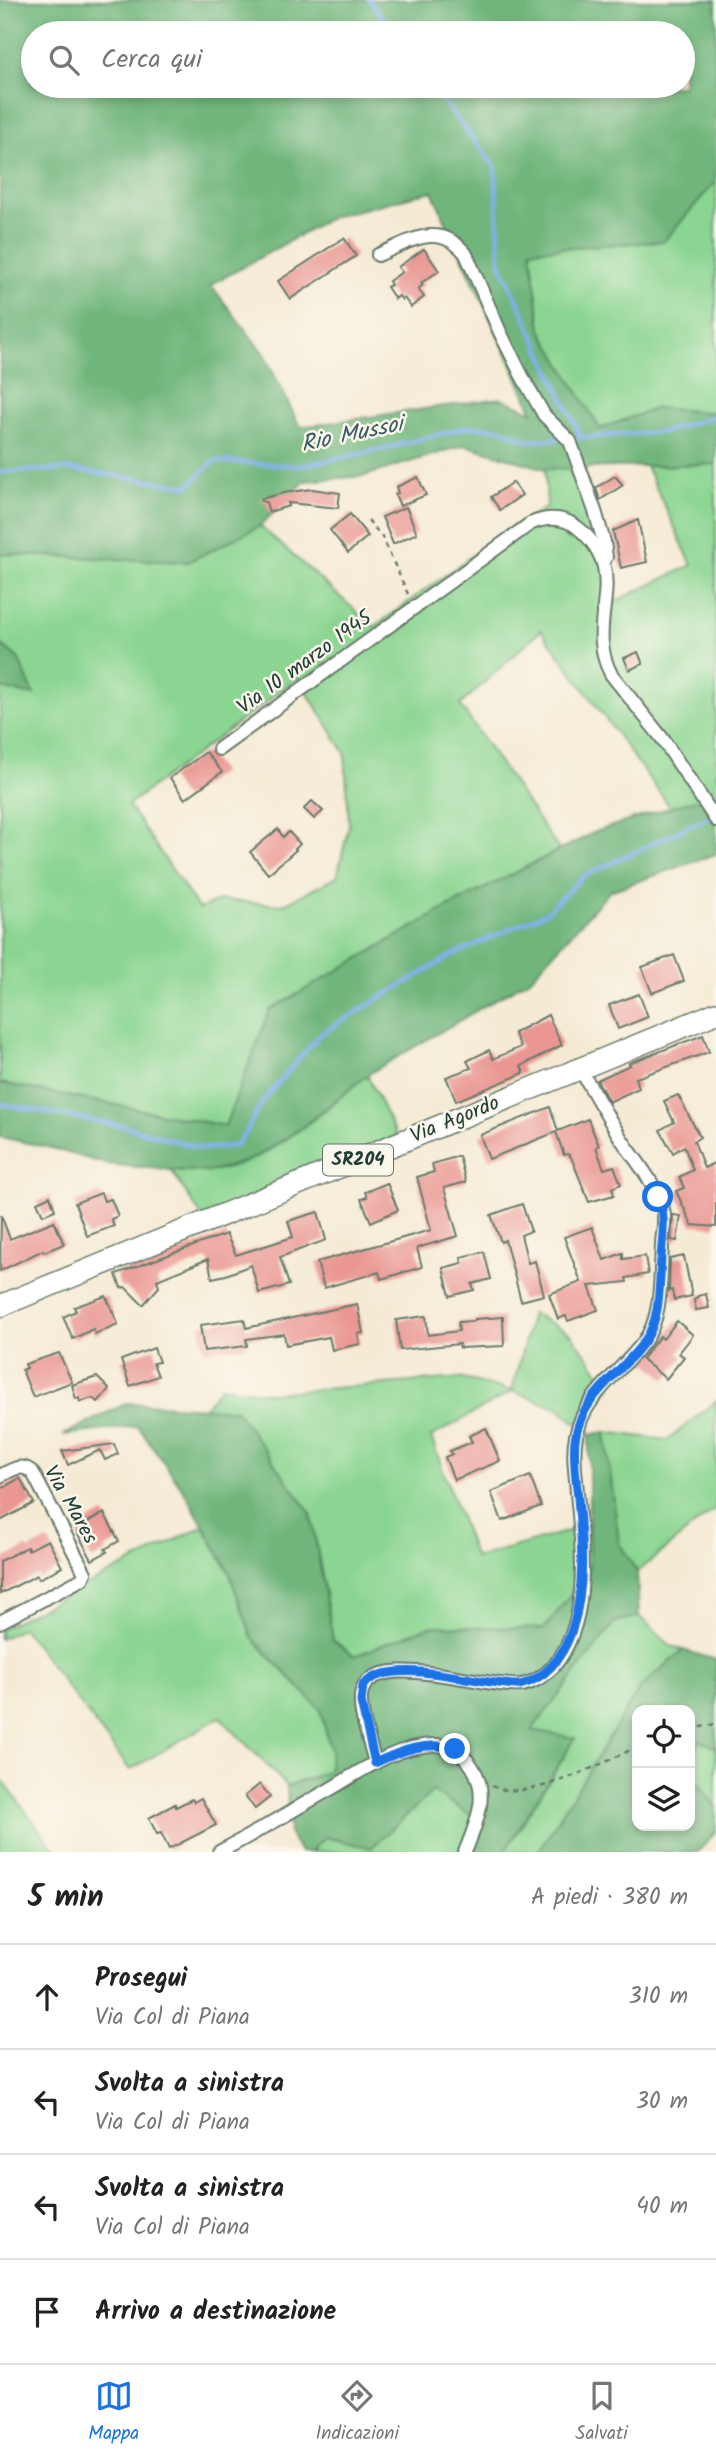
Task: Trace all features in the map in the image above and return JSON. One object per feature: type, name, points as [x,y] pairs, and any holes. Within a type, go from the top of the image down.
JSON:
[{"type":"main road","name":"Via Agordo","points":[[0,1306],[716,1013]]},
{"type":"street","points":[[378,255],[423,236],[446,237],[458,244],[466,254],[522,376],[544,415],[566,437],[604,542],[605,569]]},
{"type":"street","name":"Via 10 marzo 1945","points":[[219,749],[530,524],[548,518],[567,521],[576,526],[597,547],[605,569],[606,593],[600,642],[606,664],[662,738],[716,820]]},
{"type":"street","points":[[375,1763],[361,1702],[363,1685],[369,1680],[388,1673],[411,1672],[472,1678],[508,1685],[530,1683],[546,1673],[560,1657],[578,1610],[582,1562],[574,1457],[576,1437],[591,1398],[645,1342],[651,1330],[658,1304],[664,1214],[651,1184],[580,1069]]},
{"type":"street","name":"Via Mares","points":[[0,1476],[22,1467],[33,1473],[85,1573],[82,1579],[0,1622]]},
{"type":"street","points":[[219,1852],[375,1763],[420,1747],[445,1746],[463,1755],[470,1764],[482,1795],[480,1814],[465,1852]]},
{"type":"path","points":[[368,520],[382,537],[415,608]]},
{"type":"path","points":[[695,1727],[716,1724]]},
{"type":"path","points":[[477,1778],[498,1788],[520,1790],[560,1782],[632,1749]]},
{"type":"green space","points":[[0,0],[716,0],[716,181],[664,241],[531,250],[541,330],[600,429],[657,408],[716,413],[716,464],[545,469],[465,445],[364,476],[305,481],[260,526],[188,562],[0,554]],"holes":[[[432,191],[533,412],[500,398],[300,427],[264,354],[211,285],[332,217]]]},
{"type":"green space","points":[[716,181],[716,413],[657,408],[600,429],[541,330],[530,249],[664,241]]},
{"type":"green space","points":[[716,464],[716,796],[670,807],[541,630],[460,705],[559,850],[448,907],[270,1010],[225,1126],[0,1083],[0,688],[34,695],[18,658],[0,643],[0,554],[187,562],[260,526],[374,627],[507,530],[547,507],[545,469],[583,468],[609,548],[610,604],[692,565],[646,466]],"holes":[[[298,678],[345,753],[349,825],[337,877],[282,905],[220,900],[199,909],[128,805]]]},
{"type":"green space","points":[[0,643],[18,658],[34,695],[0,688]]},
{"type":"green space","points":[[716,796],[716,854],[610,891],[530,979],[367,1075],[301,1128],[252,1159],[215,1171],[171,1170],[106,1164],[0,1137],[0,1083],[225,1126],[270,1010],[448,907],[597,831],[687,802]]},
{"type":"green space","points":[[367,1075],[397,1136],[202,1217],[171,1170],[215,1171],[256,1157],[296,1133]]},
{"type":"green space","points":[[532,1313],[571,1334],[610,1387],[591,1414],[589,1435],[560,1409],[513,1391],[431,1437],[475,1558],[589,1525],[589,1571],[544,1629],[431,1626],[354,1656],[333,1640],[311,1514],[203,1408],[221,1387],[270,1393],[461,1378],[512,1391]]},
{"type":"green space","points":[[716,1401],[716,1508],[637,1572],[619,1543],[605,1432],[668,1440]]},
{"type":"green space","points":[[127,1403],[236,1410],[311,1514],[333,1640],[354,1656],[431,1626],[544,1629],[589,1571],[589,1435],[605,1432],[619,1543],[637,1572],[639,1616],[615,1622],[532,1730],[575,1738],[504,1852],[463,1852],[479,1821],[433,1791],[371,1848],[325,1837],[313,1849],[315,1852],[300,1852],[289,1833],[287,1786],[328,1772],[331,1751],[320,1709],[252,1638],[229,1572],[186,1494],[138,1426],[63,1435]]},
{"type":"green space","points":[[203,1526],[229,1572],[252,1638],[320,1709],[331,1751],[328,1772],[287,1786],[220,1717],[130,1770],[23,1628],[0,1639],[0,1629]]},
{"type":"green space","points":[[639,1616],[671,1646],[683,1650],[640,1688],[538,1852],[505,1852],[575,1739],[531,1730],[615,1622]]},
{"type":"green space","points":[[683,1650],[716,1660],[716,1747],[698,1740],[695,1752],[695,1705],[632,1705],[632,1831],[695,1831],[695,1779],[716,1807],[716,1832],[698,1852],[538,1852],[640,1688]]},
{"type":"green space","points":[[698,1740],[716,1747],[716,1807],[695,1779]]},
{"type":"green space","points":[[0,1777],[56,1852],[0,1852]]},
{"type":"green space","points":[[433,1791],[479,1821],[463,1852],[315,1852],[313,1849],[325,1837],[371,1848]]},
{"type":"building","points":[[344,238],[356,256],[290,299],[278,281]]},
{"type":"building","points":[[424,249],[439,271],[421,283],[423,285],[418,289],[424,297],[411,307],[404,298],[402,300],[399,296],[395,299],[387,287],[391,285],[389,281],[402,272],[398,267]]},
{"type":"building","points":[[615,476],[623,485],[600,500],[596,488]]},
{"type":"building","points":[[418,477],[426,495],[400,506],[395,494],[398,493],[396,487]]},
{"type":"building","points":[[513,482],[522,495],[500,510],[491,497]]},
{"type":"building","points":[[312,489],[340,493],[338,508],[288,503],[289,506],[269,512],[266,502],[261,501],[283,493]]},
{"type":"building","points":[[406,507],[417,533],[393,544],[382,517]]},
{"type":"building","points":[[350,514],[368,536],[348,553],[330,530]]},
{"type":"building","points":[[638,520],[647,562],[621,568],[613,531]]},
{"type":"building","points":[[638,652],[643,664],[629,670],[624,658]]},
{"type":"building","points":[[206,752],[222,772],[185,799],[170,778]]},
{"type":"building","points":[[312,801],[323,811],[314,819],[304,809]]},
{"type":"building","points":[[278,829],[283,837],[289,832],[300,844],[268,874],[250,852]]},
{"type":"building","points":[[674,955],[684,981],[652,993],[642,967]]},
{"type":"building","points":[[639,994],[648,1017],[618,1029],[609,1005]]},
{"type":"building","points":[[548,1015],[562,1045],[521,1066],[524,1073],[456,1101],[446,1077],[471,1068],[467,1061],[489,1050],[493,1059],[521,1047],[514,1033]]},
{"type":"building","points":[[703,1035],[709,1052],[636,1078],[639,1088],[609,1102],[597,1080],[630,1065],[629,1063]]},
{"type":"building","points":[[678,1095],[700,1137],[694,1141],[704,1168],[716,1162],[716,1227],[692,1225],[676,1191],[684,1188],[679,1177],[693,1170],[684,1146],[673,1153],[660,1130],[674,1122],[664,1101]]},
{"type":"building","points":[[550,1107],[558,1131],[588,1119],[599,1146],[596,1147],[604,1169],[614,1166],[621,1184],[612,1188],[614,1195],[589,1202],[571,1157],[564,1155],[556,1132],[489,1159],[480,1135]]},
{"type":"building","points":[[459,1156],[466,1182],[444,1188],[458,1236],[417,1248],[422,1267],[381,1279],[379,1272],[324,1288],[317,1262],[431,1230],[417,1177],[434,1172],[432,1164]]},
{"type":"building","points":[[387,1183],[398,1210],[371,1222],[361,1199],[367,1197],[365,1192]]},
{"type":"building","points":[[101,1193],[104,1201],[111,1199],[118,1216],[111,1219],[114,1226],[87,1236],[75,1203]]},
{"type":"building","points":[[50,1196],[55,1210],[43,1215],[37,1202]]},
{"type":"building","points":[[522,1204],[531,1231],[521,1235],[528,1263],[535,1261],[544,1295],[521,1301],[505,1240],[501,1242],[491,1215]]},
{"type":"building","points":[[318,1212],[326,1240],[280,1257],[289,1285],[259,1293],[251,1265],[212,1278],[208,1259],[157,1280],[159,1287],[143,1305],[125,1287],[121,1288],[116,1274],[226,1234],[236,1255],[293,1237],[288,1221]]},
{"type":"building","points":[[1,1215],[10,1239],[54,1221],[64,1244],[44,1252],[43,1250],[0,1271]]},
{"type":"building","points":[[673,1215],[681,1216],[677,1241],[671,1240]]},
{"type":"building","points":[[592,1227],[604,1260],[623,1253],[623,1259],[645,1256],[648,1274],[626,1278],[627,1282],[589,1286],[598,1310],[568,1321],[566,1316],[558,1319],[549,1294],[581,1282],[564,1237]]},
{"type":"building","points":[[484,1252],[491,1279],[472,1284],[474,1290],[450,1296],[443,1268],[462,1263],[461,1257]]},
{"type":"building","points":[[684,1256],[692,1296],[674,1300],[672,1290],[669,1291],[670,1259]]},
{"type":"building","points":[[706,1294],[709,1308],[696,1310],[694,1300]]},
{"type":"building","points":[[106,1296],[118,1324],[95,1334],[93,1329],[73,1339],[63,1317],[76,1311],[74,1307]]},
{"type":"building","points":[[357,1304],[363,1333],[358,1334],[360,1344],[332,1350],[329,1337],[286,1345],[284,1334],[246,1339],[247,1346],[204,1351],[200,1325],[244,1319],[246,1328]]},
{"type":"building","points":[[426,1316],[428,1335],[459,1331],[458,1322],[503,1317],[504,1346],[460,1348],[459,1344],[400,1350],[396,1320]]},
{"type":"building","points":[[677,1321],[693,1335],[679,1353],[684,1357],[666,1379],[642,1359],[660,1336],[663,1339]]},
{"type":"building","points":[[154,1348],[159,1362],[153,1363],[158,1376],[130,1386],[121,1360]]},
{"type":"building","points":[[59,1353],[72,1382],[33,1397],[22,1370],[27,1368],[25,1364]]},
{"type":"building","points":[[97,1377],[109,1389],[98,1402],[92,1398],[80,1402],[79,1398],[76,1399],[72,1385]]},
{"type":"building","points":[[486,1428],[500,1461],[454,1480],[445,1457],[452,1454],[450,1451],[472,1442],[469,1436]]},
{"type":"building","points":[[114,1444],[118,1454],[105,1460],[100,1450],[68,1465],[62,1451]]},
{"type":"building","points":[[530,1476],[541,1506],[502,1521],[491,1492]]},
{"type":"building","points":[[20,1478],[34,1503],[0,1521],[0,1489]]},
{"type":"building","points":[[104,1513],[119,1541],[92,1560],[77,1532],[85,1527],[84,1524]]},
{"type":"building","points":[[48,1540],[62,1567],[39,1579],[37,1575],[0,1594],[0,1561]]},
{"type":"building","points":[[260,1784],[270,1797],[255,1809],[245,1796]]},
{"type":"building","points":[[201,1798],[216,1825],[169,1849],[149,1818],[175,1804],[176,1807],[192,1799],[194,1802]]},
{"type":"waterway","points":[[369,0],[385,21]]},
{"type":"waterway","points":[[440,98],[495,167],[500,263],[581,437]]},
{"type":"waterway","name":"Rio Mussoi","points":[[0,472],[68,469],[188,486],[214,461],[301,466],[468,427],[499,428],[529,441],[664,432],[716,416]]},
{"type":"waterway","points":[[0,1104],[128,1127],[203,1149],[235,1146],[262,1102],[320,1034],[451,956],[547,912],[582,877],[711,816]]},
{"type":"route","points":[[455,1749],[433,1745],[420,1747],[375,1763],[361,1702],[363,1685],[388,1673],[411,1672],[520,1685],[538,1679],[553,1667],[560,1657],[578,1610],[581,1591],[582,1562],[574,1457],[576,1437],[591,1398],[645,1342],[651,1330],[656,1315],[664,1214],[658,1197]]}]
